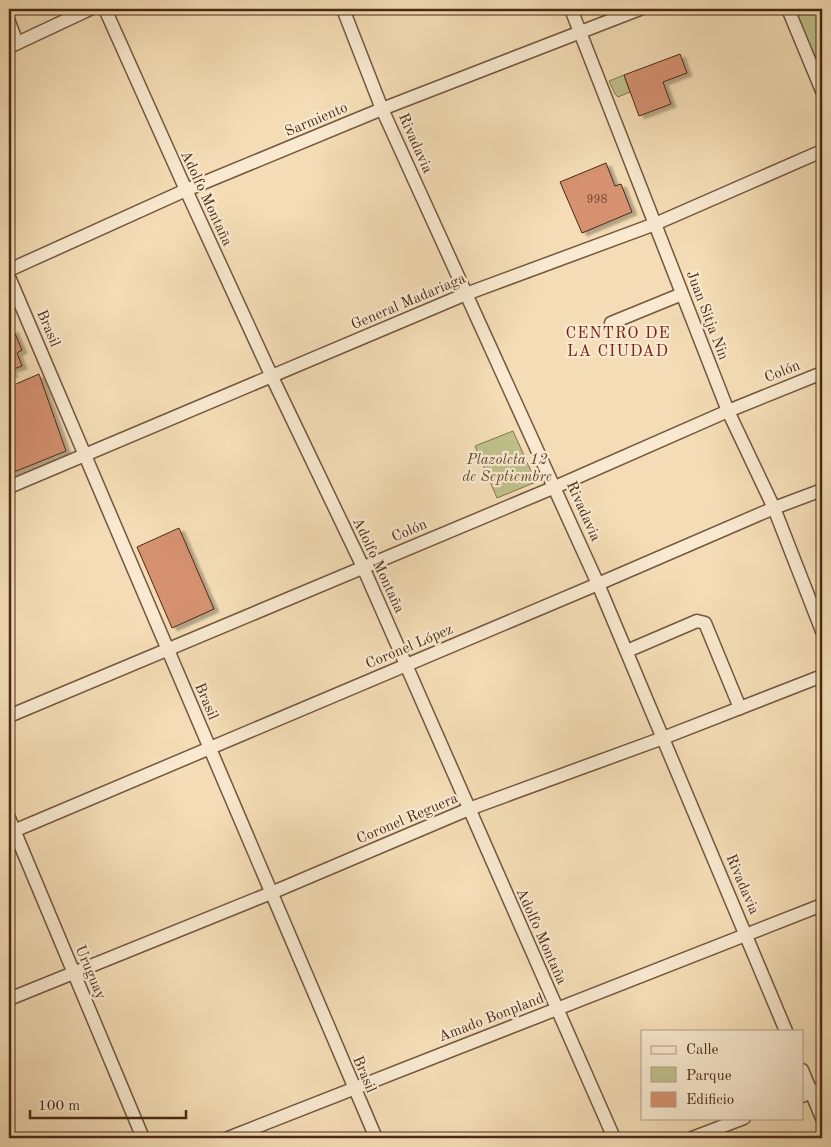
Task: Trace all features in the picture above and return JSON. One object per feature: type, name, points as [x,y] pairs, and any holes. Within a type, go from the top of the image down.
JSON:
[{"type":"street","points":[[9,22],[13,45],[90,9]]},
{"type":"street","name":"Adolfo Montaña","points":[[105,9],[272,377],[363,567],[614,1138]]},
{"type":"street","name":"Rivadavia","points":[[343,9],[382,109],[598,584],[786,1030]]},
{"type":"street","name":"Juan Sitja Nin","points":[[571,9],[728,411],[774,508],[822,631]]},
{"type":"street","name":"Sarmiento","points":[[9,270],[186,190],[382,109],[640,9]]},
{"type":"street","points":[[788,9],[822,91]]},
{"type":"street","name":"General Madariaga","points":[[9,487],[466,294],[655,224],[822,150]]},
{"type":"street","name":"Brasil","points":[[9,277],[376,1138]]},
{"type":"street","points":[[611,323],[682,294]]},
{"type":"street","name":"Colón","points":[[9,716],[555,487],[822,372]]},
{"type":"street","name":"Coronel López","points":[[11,832],[774,508],[822,490]]},
{"type":"street","points":[[627,651],[697,620],[705,623],[740,708]]},
{"type":"street","name":"Coronel Reguera","points":[[9,999],[271,893],[469,809],[663,738],[822,676]]},
{"type":"street","name":"Uruguay","points":[[9,818],[11,832],[74,973],[143,1138]]},
{"type":"street","name":"Amado Bonpland","points":[[228,1138],[822,905]]},
{"type":"street","points":[[804,1074],[822,1118]]},
{"type":"street","points":[[692,1138],[739,1120]]},
{"type":"green space","points":[[794,9],[822,9],[822,76]]},
{"type":"green space","points":[[624,75],[630,92],[618,97],[609,81]]},
{"type":"green space","name":"Plazoleta 12 de Septiembre","points":[[513,431],[536,482],[497,498],[475,446]]},
{"type":"building","points":[[680,54],[687,73],[663,82],[671,104],[639,116],[624,75]]},
{"type":"building","points":[[606,163],[615,186],[621,184],[632,212],[582,233],[560,182]]},
{"type":"building","points":[[13,329],[22,350],[17,353],[22,366],[11,370],[13,374],[9,376],[9,331]]},
{"type":"building","points":[[39,374],[66,451],[9,474],[9,387]]},
{"type":"building","points":[[179,528],[214,609],[172,628],[137,547]]},
{"type":"district","name":"CENTRO DE LA CIUDAD","points":[[618,341]]}]
